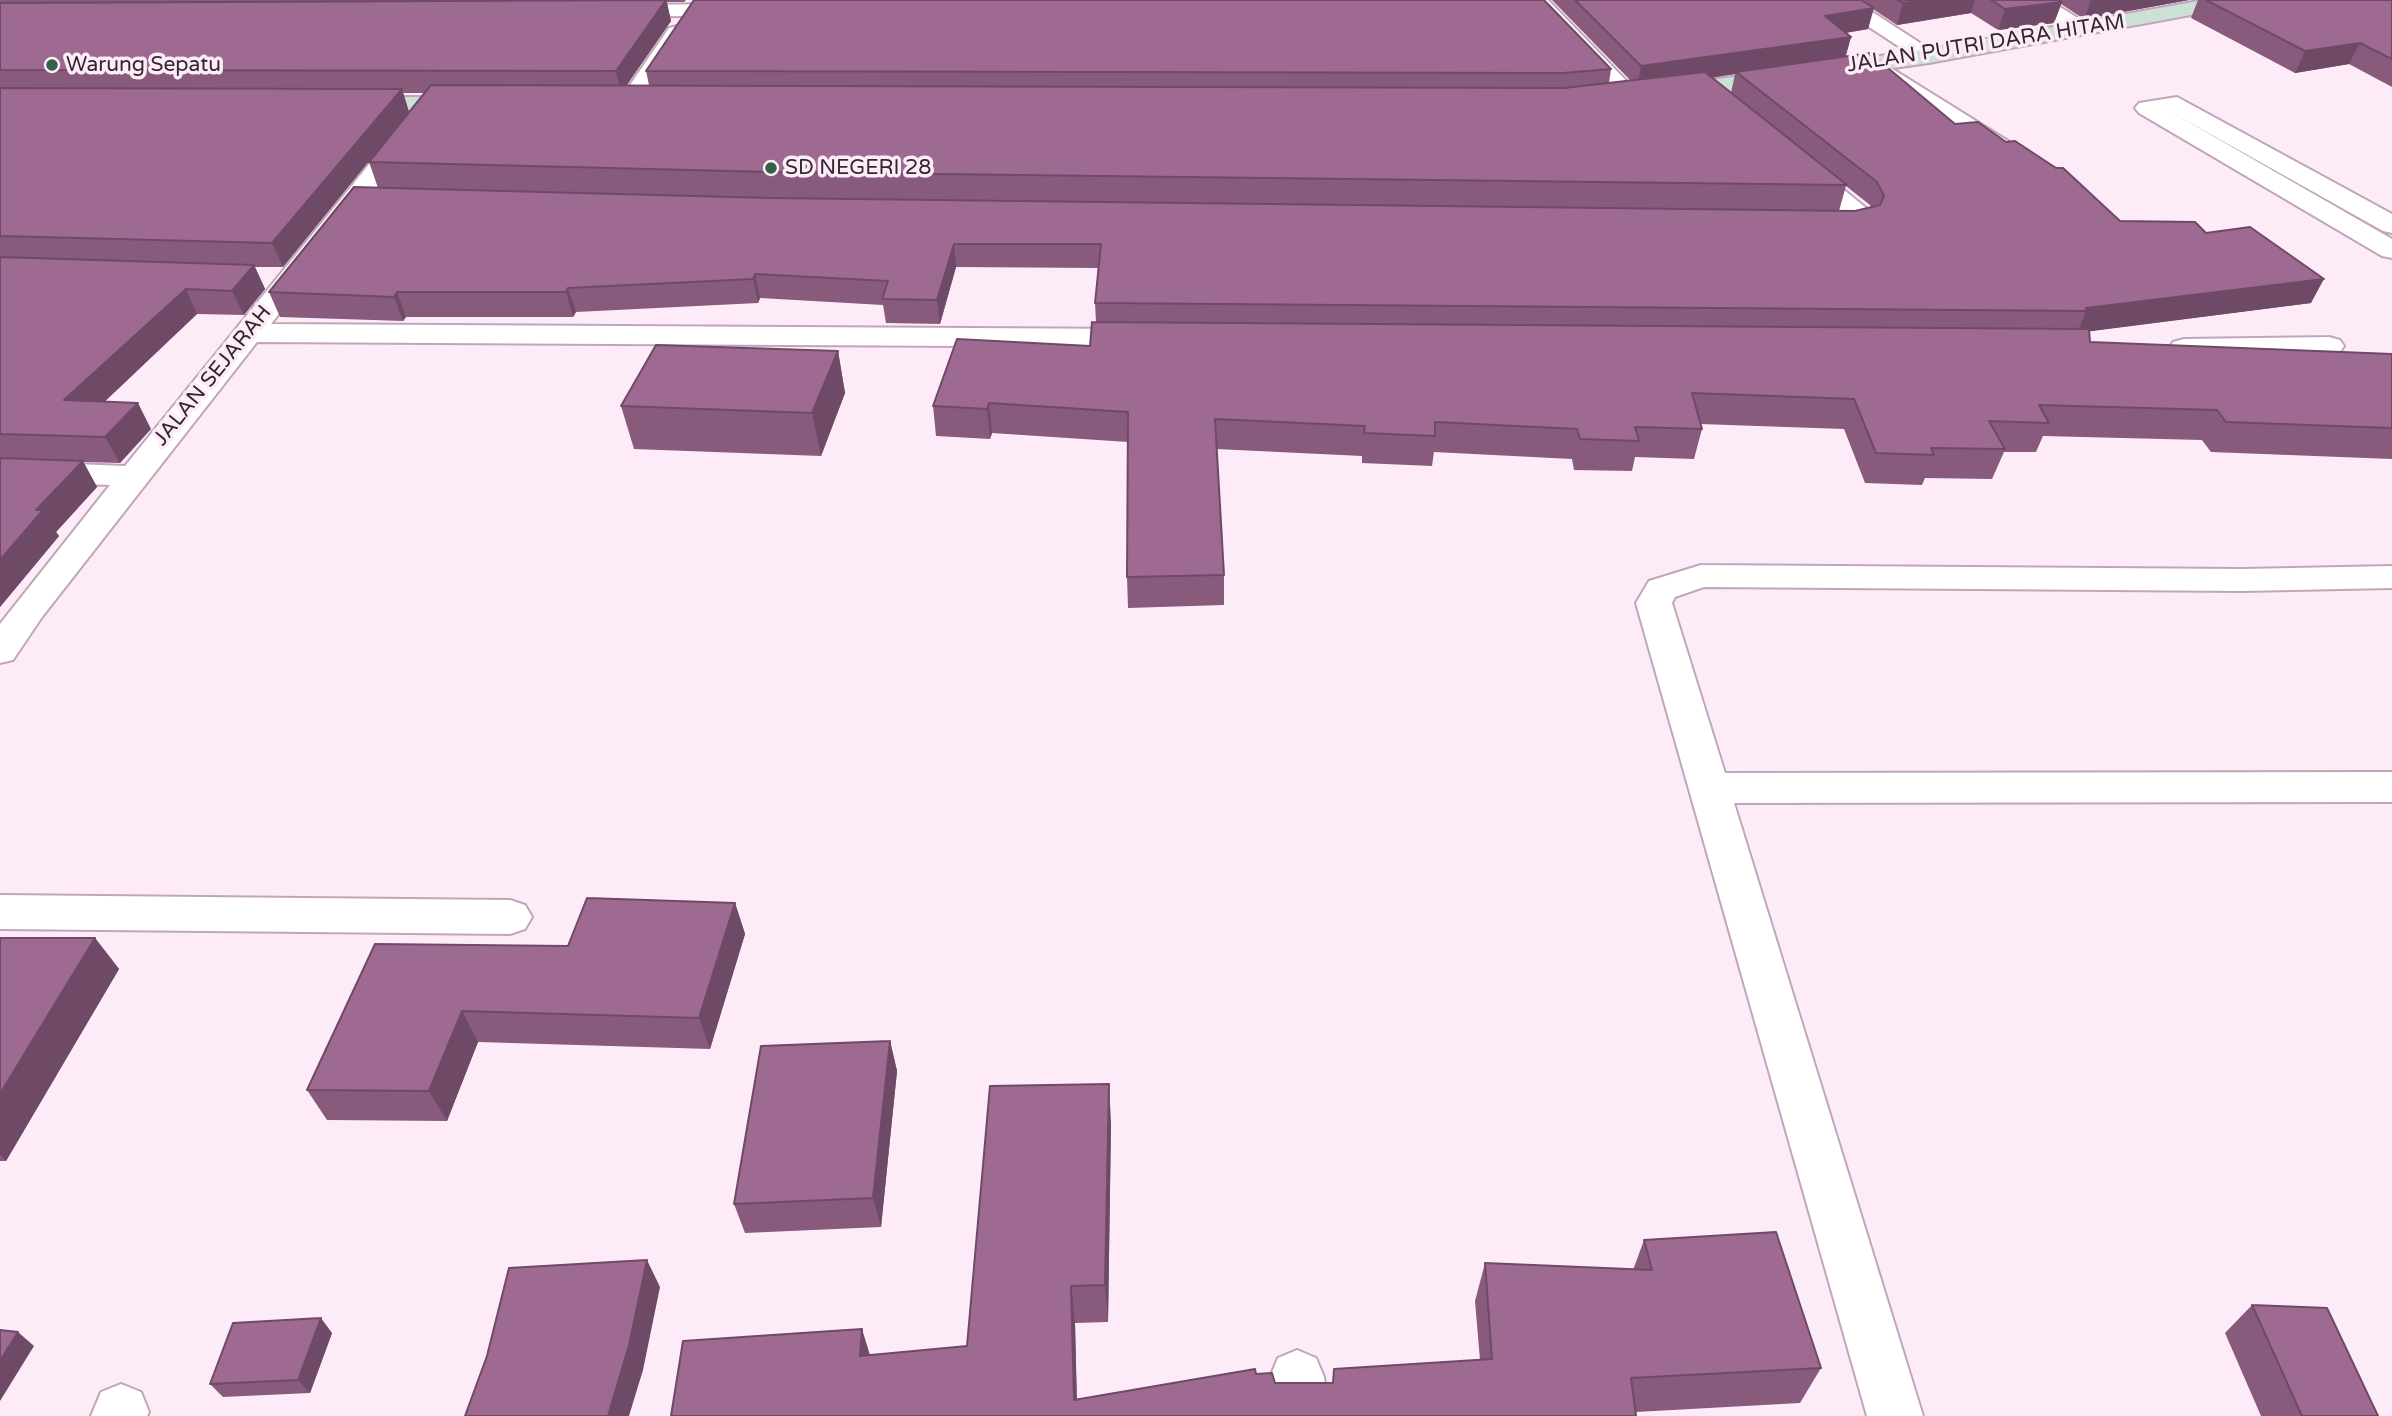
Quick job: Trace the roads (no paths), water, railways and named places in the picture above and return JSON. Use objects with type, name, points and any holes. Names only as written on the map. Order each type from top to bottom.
[{"type":"street","points":[[1536,0],[1631,99]]},
{"type":"street","points":[[1839,0],[1929,56]]},
{"type":"street","points":[[2033,0],[2084,29]]},
{"type":"street","name":"JALAN PUTRI DARA HITAM","points":[[1607,101],[1929,56],[2240,0]]},
{"type":"street","points":[[629,104],[695,5]]},
{"type":"street","points":[[596,11],[695,5],[762,10]]},
{"type":"street","points":[[1870,65],[2028,164]]},
{"type":"street","points":[[1704,88],[1734,112]]},
{"type":"street","points":[[2392,225],[2177,103],[2147,108],[2392,250]]},
{"type":"street","points":[[333,104],[497,104]]},
{"type":"street","name":"JALAN SEJARAH","points":[[0,651],[29,609],[247,333],[278,279],[368,200],[431,104]]},
{"type":"street","points":[[603,104],[656,104]]},
{"type":"street","points":[[1785,153],[1862,218],[1847,223],[1792,222]]},
{"type":"street","points":[[247,333],[1168,339]]},
{"type":"street","points":[[2160,348],[2329,346]]},
{"type":"street","points":[[0,471],[134,476]]},
{"type":"street","points":[[1895,1416],[1654,603],[1662,589],[1681,580],[1701,576],[2228,580],[2392,577]]},
{"type":"street","points":[[1710,788],[2392,788]]},
{"type":"street","points":[[0,912],[510,917]]},
{"type":"place","name":"Warung Sepatu","points":[[52,65]]},
{"type":"place","name":"SD NEGERI 28","points":[[771,168]]}]
